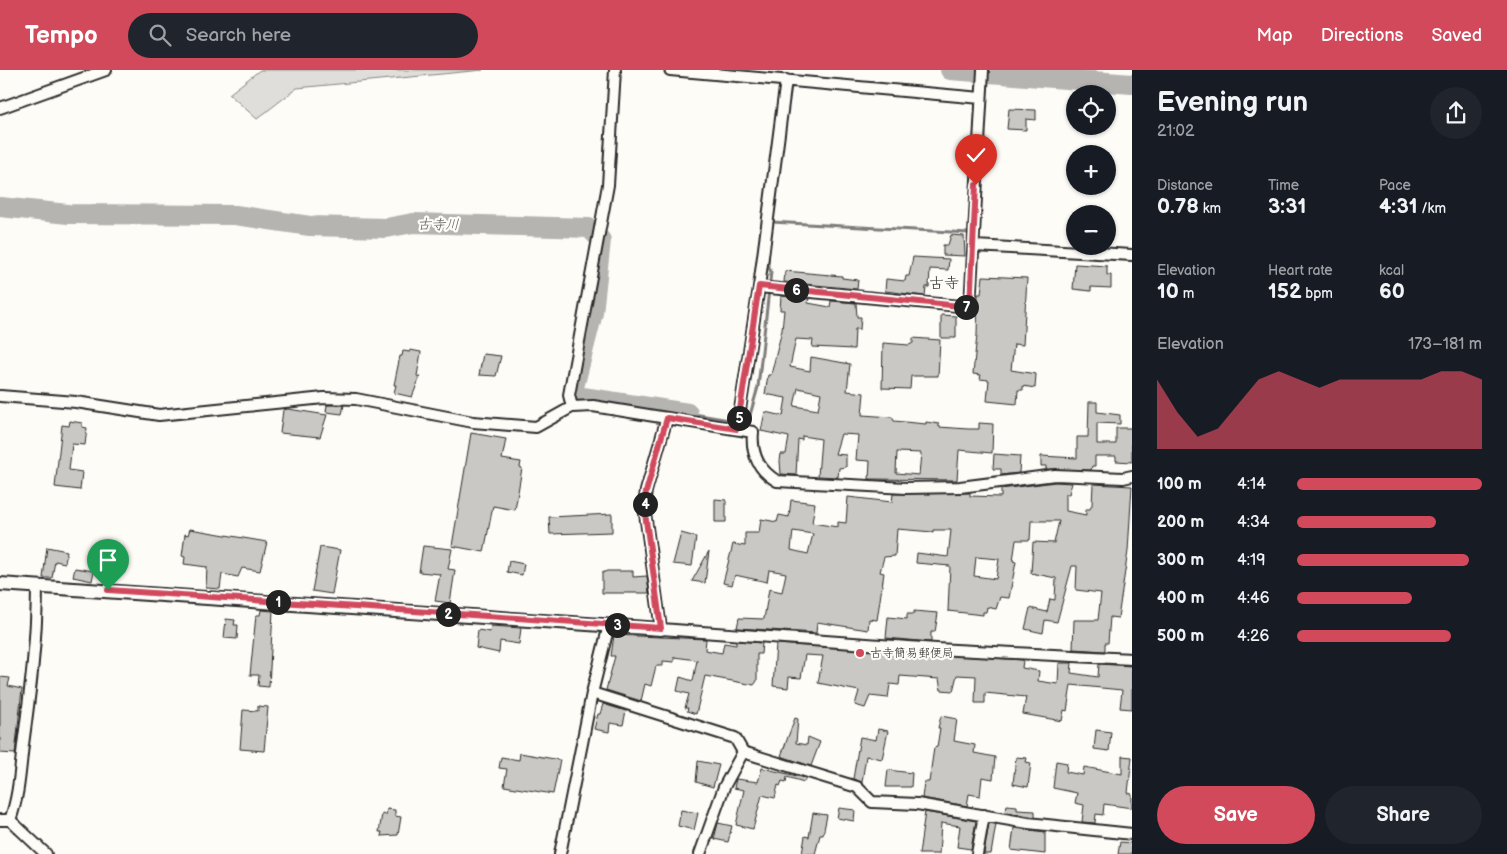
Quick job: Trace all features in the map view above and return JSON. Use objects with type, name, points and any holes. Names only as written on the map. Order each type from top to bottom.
[{"type":"street","points":[[0,108],[106,70]]},
{"type":"street","points":[[572,407],[569,395],[608,185],[615,70]]},
{"type":"street","points":[[670,70],[981,98]]},
{"type":"street","points":[[759,286],[970,307],[984,70]]},
{"type":"street","points":[[737,429],[759,286],[786,80]]},
{"type":"street","points":[[975,246],[1132,255]]},
{"type":"street","points":[[0,396],[76,402],[159,414],[324,398],[356,399],[472,422],[536,427],[572,407],[593,406],[753,432],[752,443],[755,459],[768,476],[777,481],[906,488],[960,487],[1055,475],[1123,478],[1132,476]]},
{"type":"street","points":[[661,628],[644,506],[646,492],[667,418]]},
{"type":"street","points":[[0,584],[661,628],[936,649],[1132,659]]},
{"type":"street","points":[[37,586],[37,616],[16,804],[5,820],[46,854]]},
{"type":"street","points":[[560,854],[592,693],[609,625]]},
{"type":"street","points":[[592,693],[734,738],[743,752],[857,787],[872,802],[917,804],[1028,823],[1132,834]]},
{"type":"street","points":[[700,854],[724,787],[743,752]]},
{"type":"street","points":[[977,854],[984,815]]},
{"type":"shaded area","points":[[260,70],[483,70],[297,88],[257,119],[229,94]]},
{"type":"building","points":[[1009,109],[1036,110],[1036,120],[1026,119],[1026,130],[1007,129]]},
{"type":"building","points":[[951,235],[964,236],[965,256],[943,255],[943,245],[948,245]]},
{"type":"building","points":[[913,257],[949,259],[948,270],[930,269],[929,287],[926,287],[925,296],[885,291],[886,279],[905,281],[906,276],[909,276]]},
{"type":"building","points":[[1075,264],[1107,266],[1107,275],[1111,275],[1111,288],[1091,287],[1091,291],[1073,289]]},
{"type":"building","points":[[785,271],[842,276],[842,278],[858,280],[857,289],[784,282]]},
{"type":"building","points":[[983,276],[1027,278],[1023,345],[1014,344],[1011,370],[1036,374],[1035,388],[1023,386],[1023,390],[1018,390],[1017,404],[987,401],[989,380],[980,379],[981,375],[973,374],[977,335],[978,294],[981,294]]},
{"type":"building","points":[[781,296],[809,299],[808,303],[830,307],[831,301],[856,303],[857,317],[861,317],[860,329],[855,329],[854,349],[812,347],[813,340],[796,339],[790,367],[810,371],[811,357],[850,364],[847,391],[864,393],[862,415],[892,417],[894,421],[926,424],[926,422],[939,424],[939,427],[968,429],[979,429],[979,423],[993,424],[992,453],[959,450],[957,480],[869,479],[870,461],[856,460],[858,435],[841,434],[835,454],[846,455],[846,467],[839,468],[838,477],[818,476],[821,439],[802,436],[802,440],[798,439],[796,475],[781,474],[781,454],[786,454],[789,437],[761,431],[765,412],[783,416],[786,398],[765,394],[768,375],[771,375],[782,330],[784,310],[780,310]],"holes":[[[798,388],[821,393],[818,410],[794,406]],[[897,452],[921,453],[919,475],[896,473]]]},
{"type":"building","points":[[941,315],[956,316],[956,338],[941,338]]},
{"type":"building","points":[[913,338],[940,340],[938,376],[911,376],[910,389],[882,388],[883,343],[909,345],[913,343]]},
{"type":"building","points":[[410,350],[421,352],[417,376],[420,377],[412,397],[394,393],[400,356],[402,356],[403,351],[410,352]]},
{"type":"building","points":[[483,354],[501,356],[496,376],[479,375]]},
{"type":"building","points":[[1089,402],[1097,402],[1097,412],[1120,415],[1120,424],[1097,423],[1097,444],[1116,444],[1116,428],[1132,428],[1132,462],[1116,461],[1116,456],[1095,456],[1095,466],[1092,466],[1091,470],[1046,469],[1046,466],[1041,466],[1041,456],[1077,458],[1077,437],[1088,437]]},
{"type":"building","points":[[327,405],[344,405],[342,414],[326,412]]},
{"type":"building","points":[[288,409],[327,415],[320,437],[280,433],[283,410]]},
{"type":"building","points":[[70,421],[82,423],[82,427],[87,428],[85,445],[72,444],[69,470],[82,472],[80,490],[55,487],[62,425],[69,426]]},
{"type":"building","points":[[471,433],[506,439],[502,459],[521,462],[520,467],[522,468],[515,510],[493,506],[484,552],[452,546]]},
{"type":"building","points":[[994,454],[1020,456],[1019,473],[1001,475],[1001,469],[993,469]]},
{"type":"building","points":[[1055,482],[1072,483],[1069,494],[1066,494],[1066,511],[1086,515],[1086,509],[1090,509],[1092,505],[1093,484],[1132,486],[1128,551],[1118,618],[1110,617],[1108,643],[1105,643],[1105,651],[1073,649],[1074,620],[1098,620],[1101,593],[1076,590],[1077,566],[1072,566],[1057,622],[1045,620],[1043,633],[1025,629],[1030,608],[1047,612],[1050,599],[1055,600],[1056,578],[1031,573],[1033,542],[1054,543],[1059,521],[1031,521],[1030,540],[1016,540],[1013,561],[1016,562],[1009,598],[1000,597],[996,609],[987,607],[983,615],[948,611],[950,566],[916,563],[917,553],[948,557],[951,530],[933,530],[933,532],[897,529],[895,556],[884,557],[880,572],[884,573],[877,620],[869,619],[868,630],[817,622],[816,633],[737,628],[739,618],[764,619],[769,589],[782,592],[786,573],[769,570],[767,582],[735,575],[732,585],[723,583],[733,544],[745,546],[745,533],[759,533],[761,519],[777,522],[779,515],[789,517],[791,500],[815,503],[812,523],[838,527],[838,522],[846,523],[848,497],[892,502],[893,494],[970,493],[970,496],[1001,497],[1001,489]],"holes":[[[793,531],[813,534],[808,554],[791,550]],[[976,557],[999,559],[996,579],[974,576]]]},
{"type":"building","points":[[715,499],[726,500],[726,522],[715,522]]},
{"type":"building","points":[[612,514],[612,532],[550,534],[549,517]]},
{"type":"building","points":[[190,529],[267,542],[260,571],[242,568],[238,577],[222,574],[220,589],[206,588],[207,567],[184,564],[185,557],[182,556],[185,534],[188,535]]},
{"type":"building","points":[[681,533],[696,537],[692,566],[673,564]]},
{"type":"building","points":[[423,546],[452,549],[448,569],[455,570],[450,603],[435,601],[440,574],[419,572]]},
{"type":"building","points":[[47,547],[67,551],[65,563],[55,561],[52,578],[43,578]]},
{"type":"building","points":[[320,547],[340,550],[332,594],[312,591]]},
{"type":"building","points":[[709,551],[705,583],[692,581]]},
{"type":"building","points":[[509,561],[524,564],[522,575],[507,572]]},
{"type":"building","points":[[75,568],[94,571],[92,581],[73,577]]},
{"type":"building","points":[[607,571],[633,571],[633,577],[647,576],[649,593],[602,593],[602,573]]},
{"type":"building","points":[[261,610],[273,611],[269,687],[258,686],[259,675],[250,675],[256,615],[260,615]]},
{"type":"building","points":[[914,611],[938,613],[935,632],[931,632],[931,642],[886,638],[888,617],[907,619],[907,614],[914,614]]},
{"type":"building","points":[[226,619],[235,620],[234,625],[238,625],[237,639],[224,638]]},
{"type":"building","points":[[491,626],[521,628],[519,644],[500,641],[499,653],[476,648],[478,630],[490,632]]},
{"type":"building","points":[[614,635],[706,639],[705,650],[722,653],[724,643],[736,645],[736,641],[762,643],[761,654],[757,654],[757,681],[754,685],[705,676],[696,714],[687,711],[688,708],[685,708],[689,694],[677,691],[680,677],[693,681],[697,660],[674,657],[674,662],[663,661],[663,666],[656,666],[651,686],[645,684],[641,701],[606,690],[615,656],[611,656]]},
{"type":"building","points":[[776,644],[1023,660],[1022,668],[1039,671],[1038,681],[1058,684],[1059,663],[1072,663],[1071,673],[1098,677],[1099,664],[1132,666],[1132,709],[1120,708],[1122,690],[1071,685],[1067,711],[1064,710],[1062,721],[1023,714],[1026,697],[985,693],[985,703],[975,703],[976,676],[957,675],[953,691],[941,690],[939,679],[900,676],[899,685],[890,684],[888,698],[870,696],[865,708],[855,705],[859,691],[818,683],[823,656],[805,655],[801,678],[789,677],[788,688],[773,686]]},
{"type":"building","points":[[0,677],[10,678],[8,686],[22,689],[15,754],[0,753]]},
{"type":"building","points":[[603,704],[626,711],[623,725],[610,723],[609,732],[594,729]]},
{"type":"building","points":[[258,706],[268,707],[264,751],[240,749],[243,710],[258,711]]},
{"type":"building","points":[[941,716],[957,719],[954,741],[975,745],[974,753],[995,757],[993,779],[982,777],[980,796],[969,794],[967,806],[922,798],[924,782],[929,782],[934,748],[937,747]]},
{"type":"building","points":[[795,718],[798,719],[796,743],[807,745],[808,737],[820,742],[811,766],[781,756]]},
{"type":"building","points":[[878,729],[888,731],[882,759],[866,756],[862,782],[853,779],[860,737],[876,740]]},
{"type":"building","points":[[1096,730],[1111,732],[1109,751],[1094,749]]},
{"type":"building","points":[[520,753],[560,760],[553,794],[504,786],[507,769],[499,768],[501,757],[519,760]]},
{"type":"building","points":[[1122,756],[1132,757],[1128,793],[1132,794],[1132,808],[1104,804],[1103,815],[1096,814],[1095,823],[1082,822],[1084,805],[1075,803],[1077,793],[1053,788],[1056,761],[1067,763],[1066,772],[1083,775],[1084,767],[1122,774]]},
{"type":"building","points":[[1016,757],[1027,758],[1026,762],[1031,763],[1028,787],[1013,784]]},
{"type":"building","points":[[698,761],[719,765],[713,787],[696,782]]},
{"type":"building","points":[[762,768],[806,778],[804,782],[787,777],[786,782],[782,781],[780,786],[778,785],[775,798],[762,795],[753,829],[736,825],[744,790],[734,788],[736,779],[758,782]]},
{"type":"building","points":[[888,770],[912,773],[911,787],[886,787]]},
{"type":"building","points":[[1007,805],[1017,806],[1017,810],[1035,811],[1035,817],[1006,812]]},
{"type":"building","points":[[839,808],[855,810],[854,821],[837,818]]},
{"type":"building","points":[[387,809],[395,810],[395,816],[401,817],[398,835],[381,836],[382,832],[379,832],[382,814],[386,815]]},
{"type":"building","points":[[681,810],[698,813],[694,830],[678,826]]},
{"type":"building","points":[[925,812],[976,821],[971,849],[957,847],[960,826],[941,823],[939,854],[919,854]]},
{"type":"building","points":[[813,813],[827,815],[823,835],[820,835],[815,854],[802,854],[805,836],[809,837]]},
{"type":"building","points":[[718,823],[732,826],[728,842],[714,839]]},
{"type":"building","points":[[989,823],[996,824],[991,854],[984,854]]},
{"type":"building","points":[[1014,828],[1045,832],[1045,854],[1011,850]]},
{"type":"building","points":[[1120,842],[1132,843],[1132,854],[1118,854]]},
{"type":"waterway","points":[[950,70],[1132,84]]},
{"type":"waterway","name":"古寺川","points":[[0,207],[68,214],[235,215],[310,226],[386,228],[413,223],[589,228],[601,240],[593,313],[573,391],[576,396],[688,413]]},
{"type":"waterway","points":[[771,222],[969,233]]},
{"type":"waterway","points":[[741,418],[750,415],[758,387],[771,272],[768,265],[769,246]]},
{"type":"waterway","points":[[688,413],[735,421]]},
{"type":"place","name":"古寺簡易郵便局","points":[[860,653]]},
{"type":"district","name":"古寺","points":[[944,283]]},
{"type":"route","points":[[108,590],[661,628],[644,506],[646,492],[667,418],[737,429],[759,286],[970,307],[975,246],[976,185]]}]
